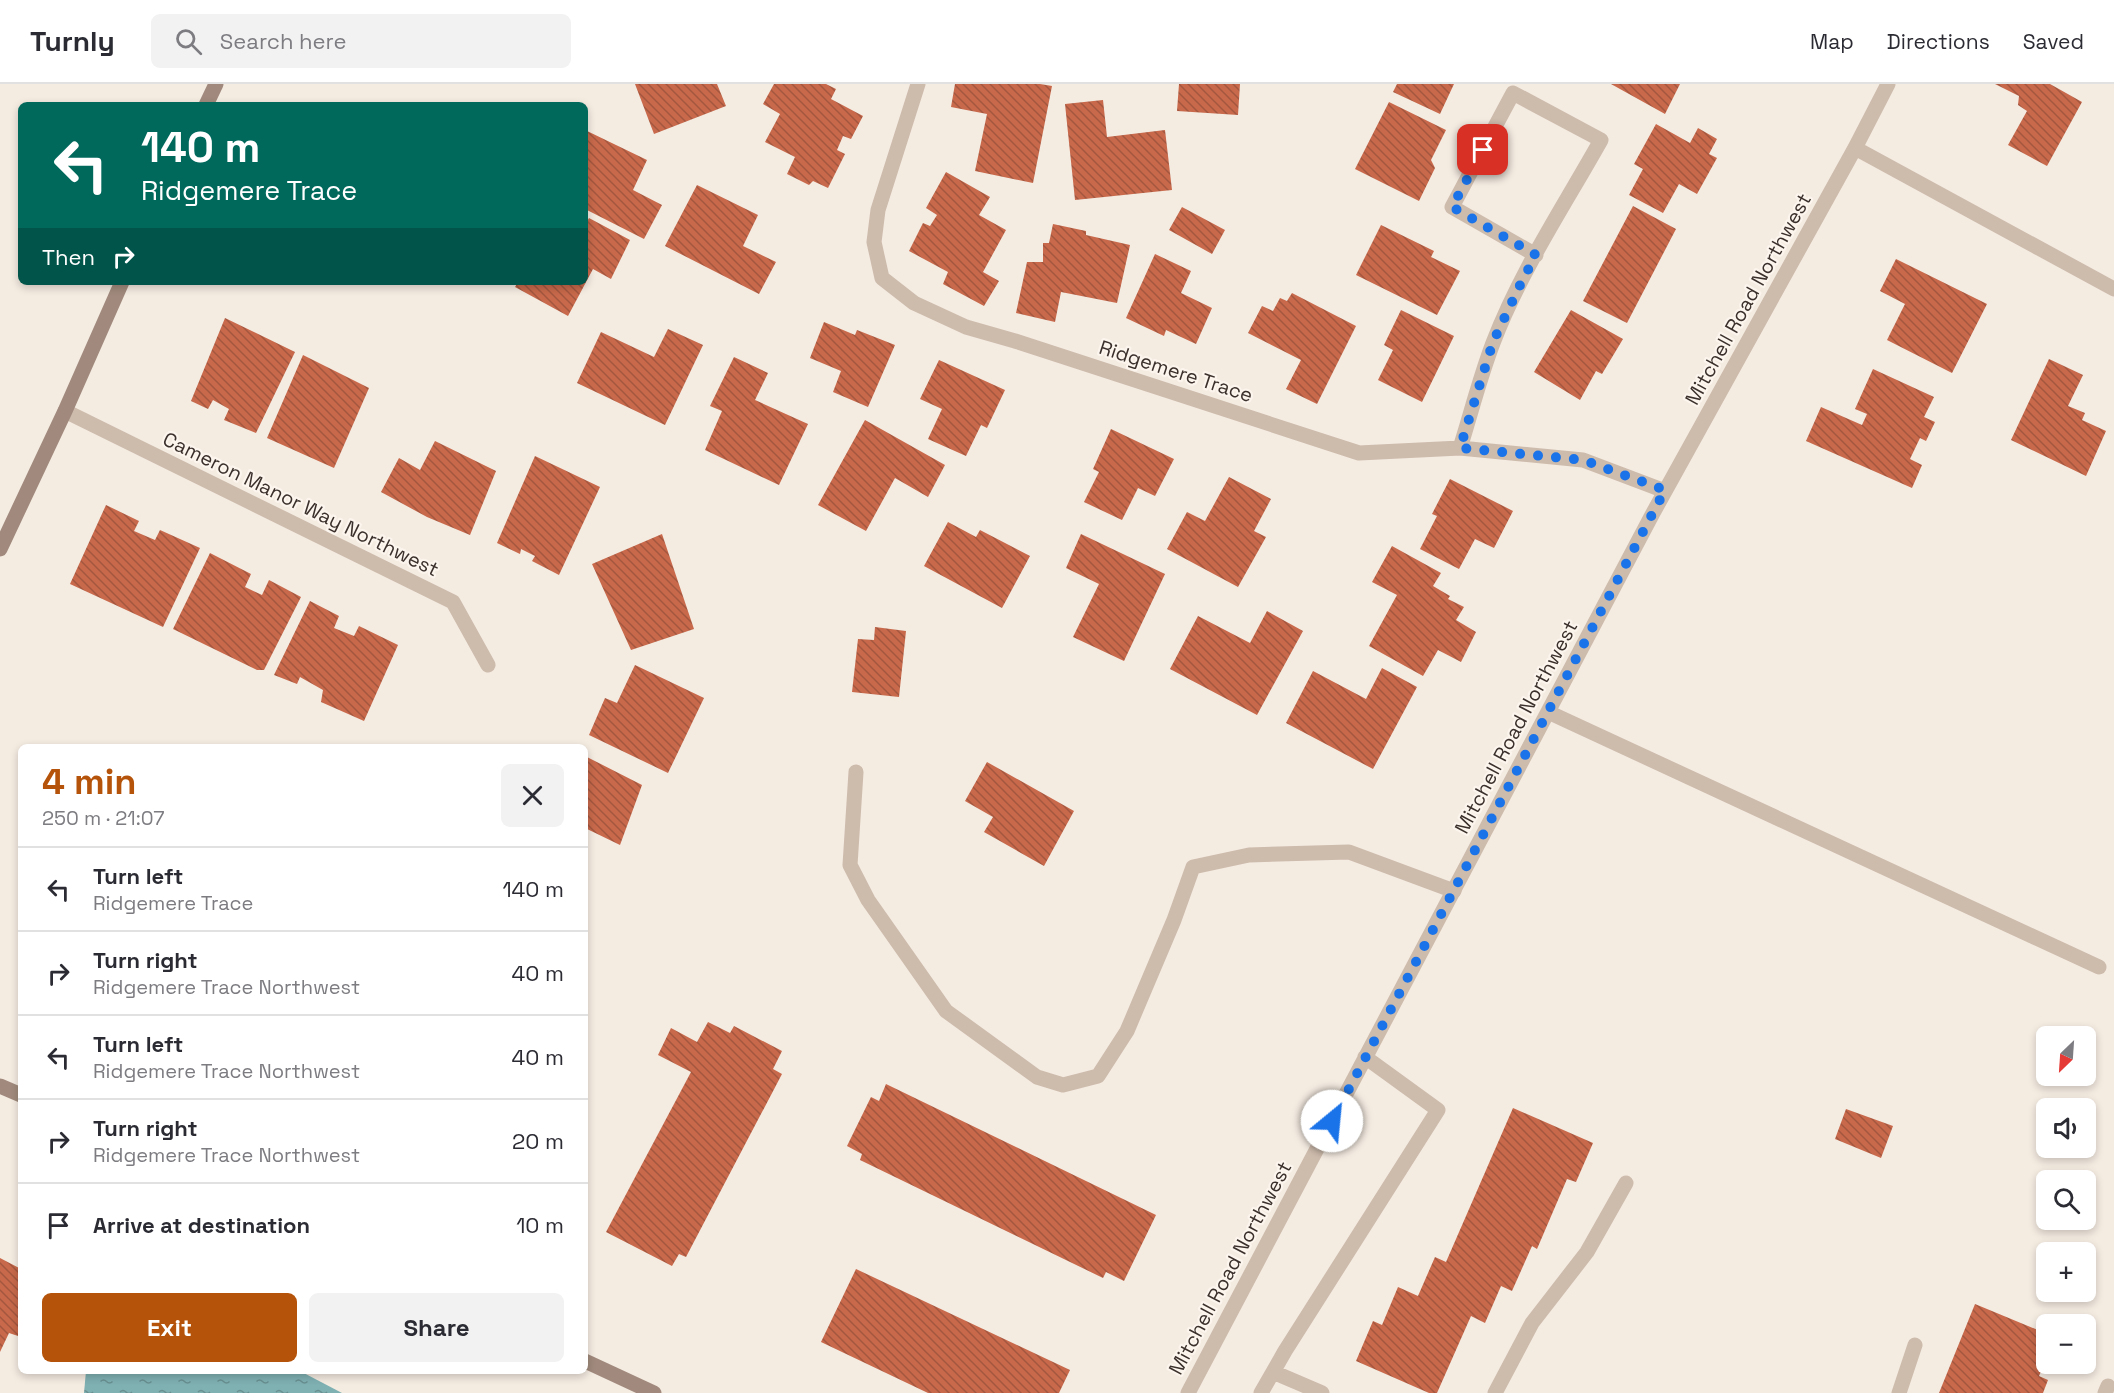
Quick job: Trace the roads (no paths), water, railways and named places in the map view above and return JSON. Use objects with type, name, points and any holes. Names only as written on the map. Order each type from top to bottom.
[{"type":"street","points":[[207,102],[216,84]]},
{"type":"street","name":"Ridgemere Trace","points":[[918,84],[878,210],[874,242],[882,278],[914,303],[966,327],[1359,453],[1460,448],[1583,460],[1665,490]]},
{"type":"street","name":"Mitchell Road Northwest","points":[[1188,1393],[1665,490],[1855,148],[1888,84]]},
{"type":"street","points":[[1460,448],[1493,342],[1522,281],[1601,140],[1513,93],[1452,207],[1536,255]]},
{"type":"street","points":[[1855,148],[2114,289]]},
{"type":"street","points":[[0,549],[121,285]]},
{"type":"street","name":"Cameron Manor Way Northwest","points":[[65,411],[453,602],[488,665]]},
{"type":"street","points":[[1548,712],[2099,967]]},
{"type":"street","points":[[856,772],[850,865],[867,900],[946,1011],[1036,1077],[1063,1085],[1098,1076],[1127,1031],[1174,920],[1193,867],[1249,855],[1349,852],[1454,891]]},
{"type":"street","points":[[1262,1393],[1438,1110],[1365,1057]]},
{"type":"street","points":[[0,1086],[18,1094]]},
{"type":"street","points":[[1495,1393],[1532,1323],[1587,1252],[1626,1183]]},
{"type":"street","points":[[1899,1393],[1915,1345]]},
{"type":"street","points":[[588,1362],[654,1393]]},
{"type":"street","points":[[1273,1372],[1322,1393]]},
{"type":"water","points":[[86,1374],[306,1374],[342,1393],[84,1393]]}]
